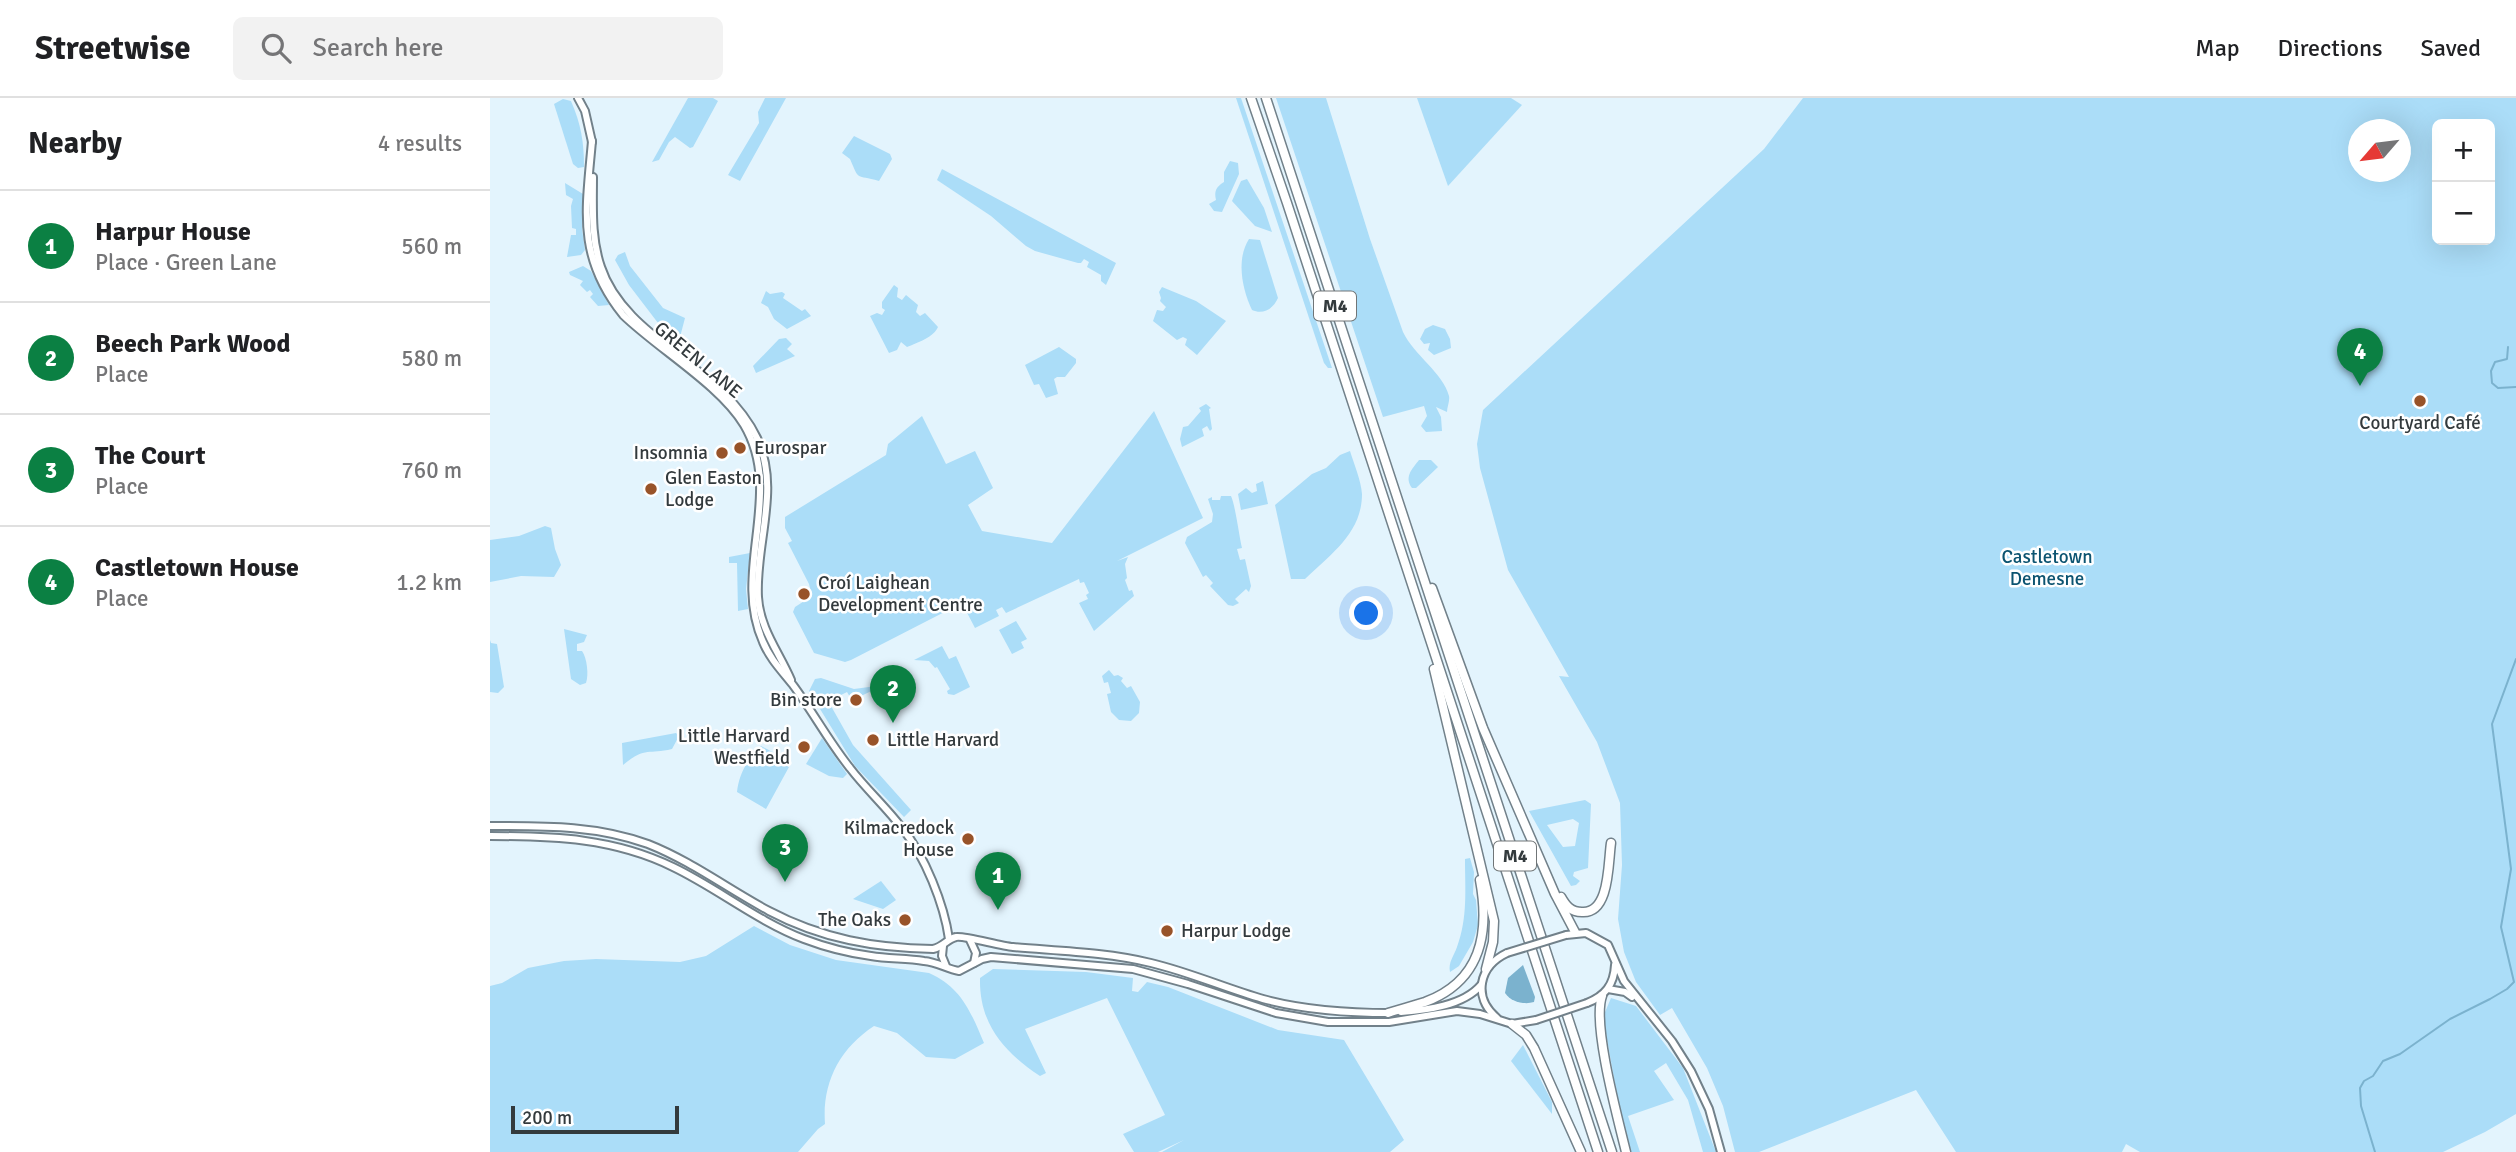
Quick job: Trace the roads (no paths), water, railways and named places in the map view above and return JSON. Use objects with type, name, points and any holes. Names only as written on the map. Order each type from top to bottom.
[{"type":"highway","name":"M4","points":[[1251,98],[1598,1152]]},
{"type":"highway","name":"M4","points":[[1266,98],[1612,1152]]},
{"type":"highway","points":[[1388,512],[1403,571],[1438,681],[1494,921],[1493,942],[1486,969]]},
{"type":"highway","points":[[1419,560],[1437,597],[1466,683],[1570,934]]},
{"type":"highway","points":[[1388,1013],[1443,994],[1463,979],[1478,955],[1483,934],[1483,907],[1471,825]]},
{"type":"highway","points":[[1528,832],[1565,904],[1582,912],[1595,909],[1603,898],[1611,843]]},
{"type":"highway","points":[[1605,992],[1598,1011],[1626,1152]]},
{"type":"highway","points":[[1512,1024],[1526,1035],[1534,1048],[1581,1152]]},
{"type":"main road","name":"GREEN LANE","points":[[578,98],[585,111],[592,141],[594,257],[622,305],[696,369],[736,408],[754,443],[760,466],[762,494],[751,588],[754,617],[764,644],[779,670],[793,685]]},
{"type":"main road","name":"GREEN LANE","points":[[592,141],[586,215],[596,264],[611,300],[636,328],[736,404],[759,442],[768,491],[758,597],[765,630],[793,685],[849,768],[915,846],[947,920],[960,936]]},
{"type":"main road","points":[[670,347],[682,365]]},
{"type":"main road","points":[[758,526],[768,491]]},
{"type":"main road","points":[[754,617],[755,593],[759,579]]},
{"type":"main road","points":[[490,826],[550,825],[621,836],[669,853],[769,911],[819,933],[879,947],[933,949],[960,936],[1001,946],[1116,955],[1179,970],[1261,998],[1348,1012],[1412,1011],[1459,1000],[1475,992],[1481,985],[1486,969],[1507,953],[1570,934],[1586,933],[1603,941],[1611,950],[1615,963],[1637,1000],[1672,1041],[1691,1071],[1709,1110],[1721,1152]]},
{"type":"main road","points":[[490,836],[555,836],[623,848],[673,867],[778,927],[814,942],[871,956],[925,961],[959,971],[970,968],[982,959],[1000,957],[1133,969],[1276,1013],[1328,1022],[1389,1022],[1457,1011],[1475,1013],[1512,1024],[1536,1020],[1587,1003],[1605,992],[1613,978],[1615,963]]},
{"type":"main road","name":"GREEN LANE","points":[[947,920],[949,939]]},
{"type":"main road","points":[[970,940],[976,953],[974,963]]},
{"type":"main road","points":[[943,946],[942,957],[946,965]]},
{"type":"main road","points":[[1481,985],[1485,1005],[1499,1020]]},
{"type":"main road","points":[[1605,992],[1625,992],[1637,1000]]},
{"type":"waterway","points":[[2508,347],[2507,359],[2495,362],[2491,371],[2492,383],[2498,388],[2516,387]]},
{"type":"waterway","points":[[2375,1152],[2361,1106],[2360,1088],[2364,1081],[2373,1076],[2383,1061],[2400,1054],[2450,1019],[2490,999],[2514,982],[2501,927],[2511,869],[2492,724],[2516,659]]},
{"type":"place","name":"Castletown House","points":[[2360,386]]},
{"type":"place","name":"Courtyard Café","points":[[2420,401]]},
{"type":"place","name":"Eurospar","points":[[740,448]]},
{"type":"place","name":"Insomnia","points":[[722,453]]},
{"type":"place","name":"Glen Easton Lodge","points":[[651,489]]},
{"type":"place","name":"Croí Laighean Development Centre","points":[[804,594]]},
{"type":"place","name":"Bin store","points":[[856,700]]},
{"type":"place","name":"Beech Park Wood","points":[[893,723]]},
{"type":"place","name":"Little Harvard","points":[[873,740]]},
{"type":"place","name":"Little Harvard Westfield","points":[[804,747]]},
{"type":"place","name":"Kilmacredock House","points":[[968,839]]},
{"type":"place","name":"The Court","points":[[785,882]]},
{"type":"place","name":"Harpur House","points":[[998,910]]},
{"type":"place","name":"The Oaks","points":[[905,920]]},
{"type":"place","name":"Harpur Lodge","points":[[1167,931]]},
{"type":"park label","name":"Castletown Demesne","points":[[2047,568]]}]
